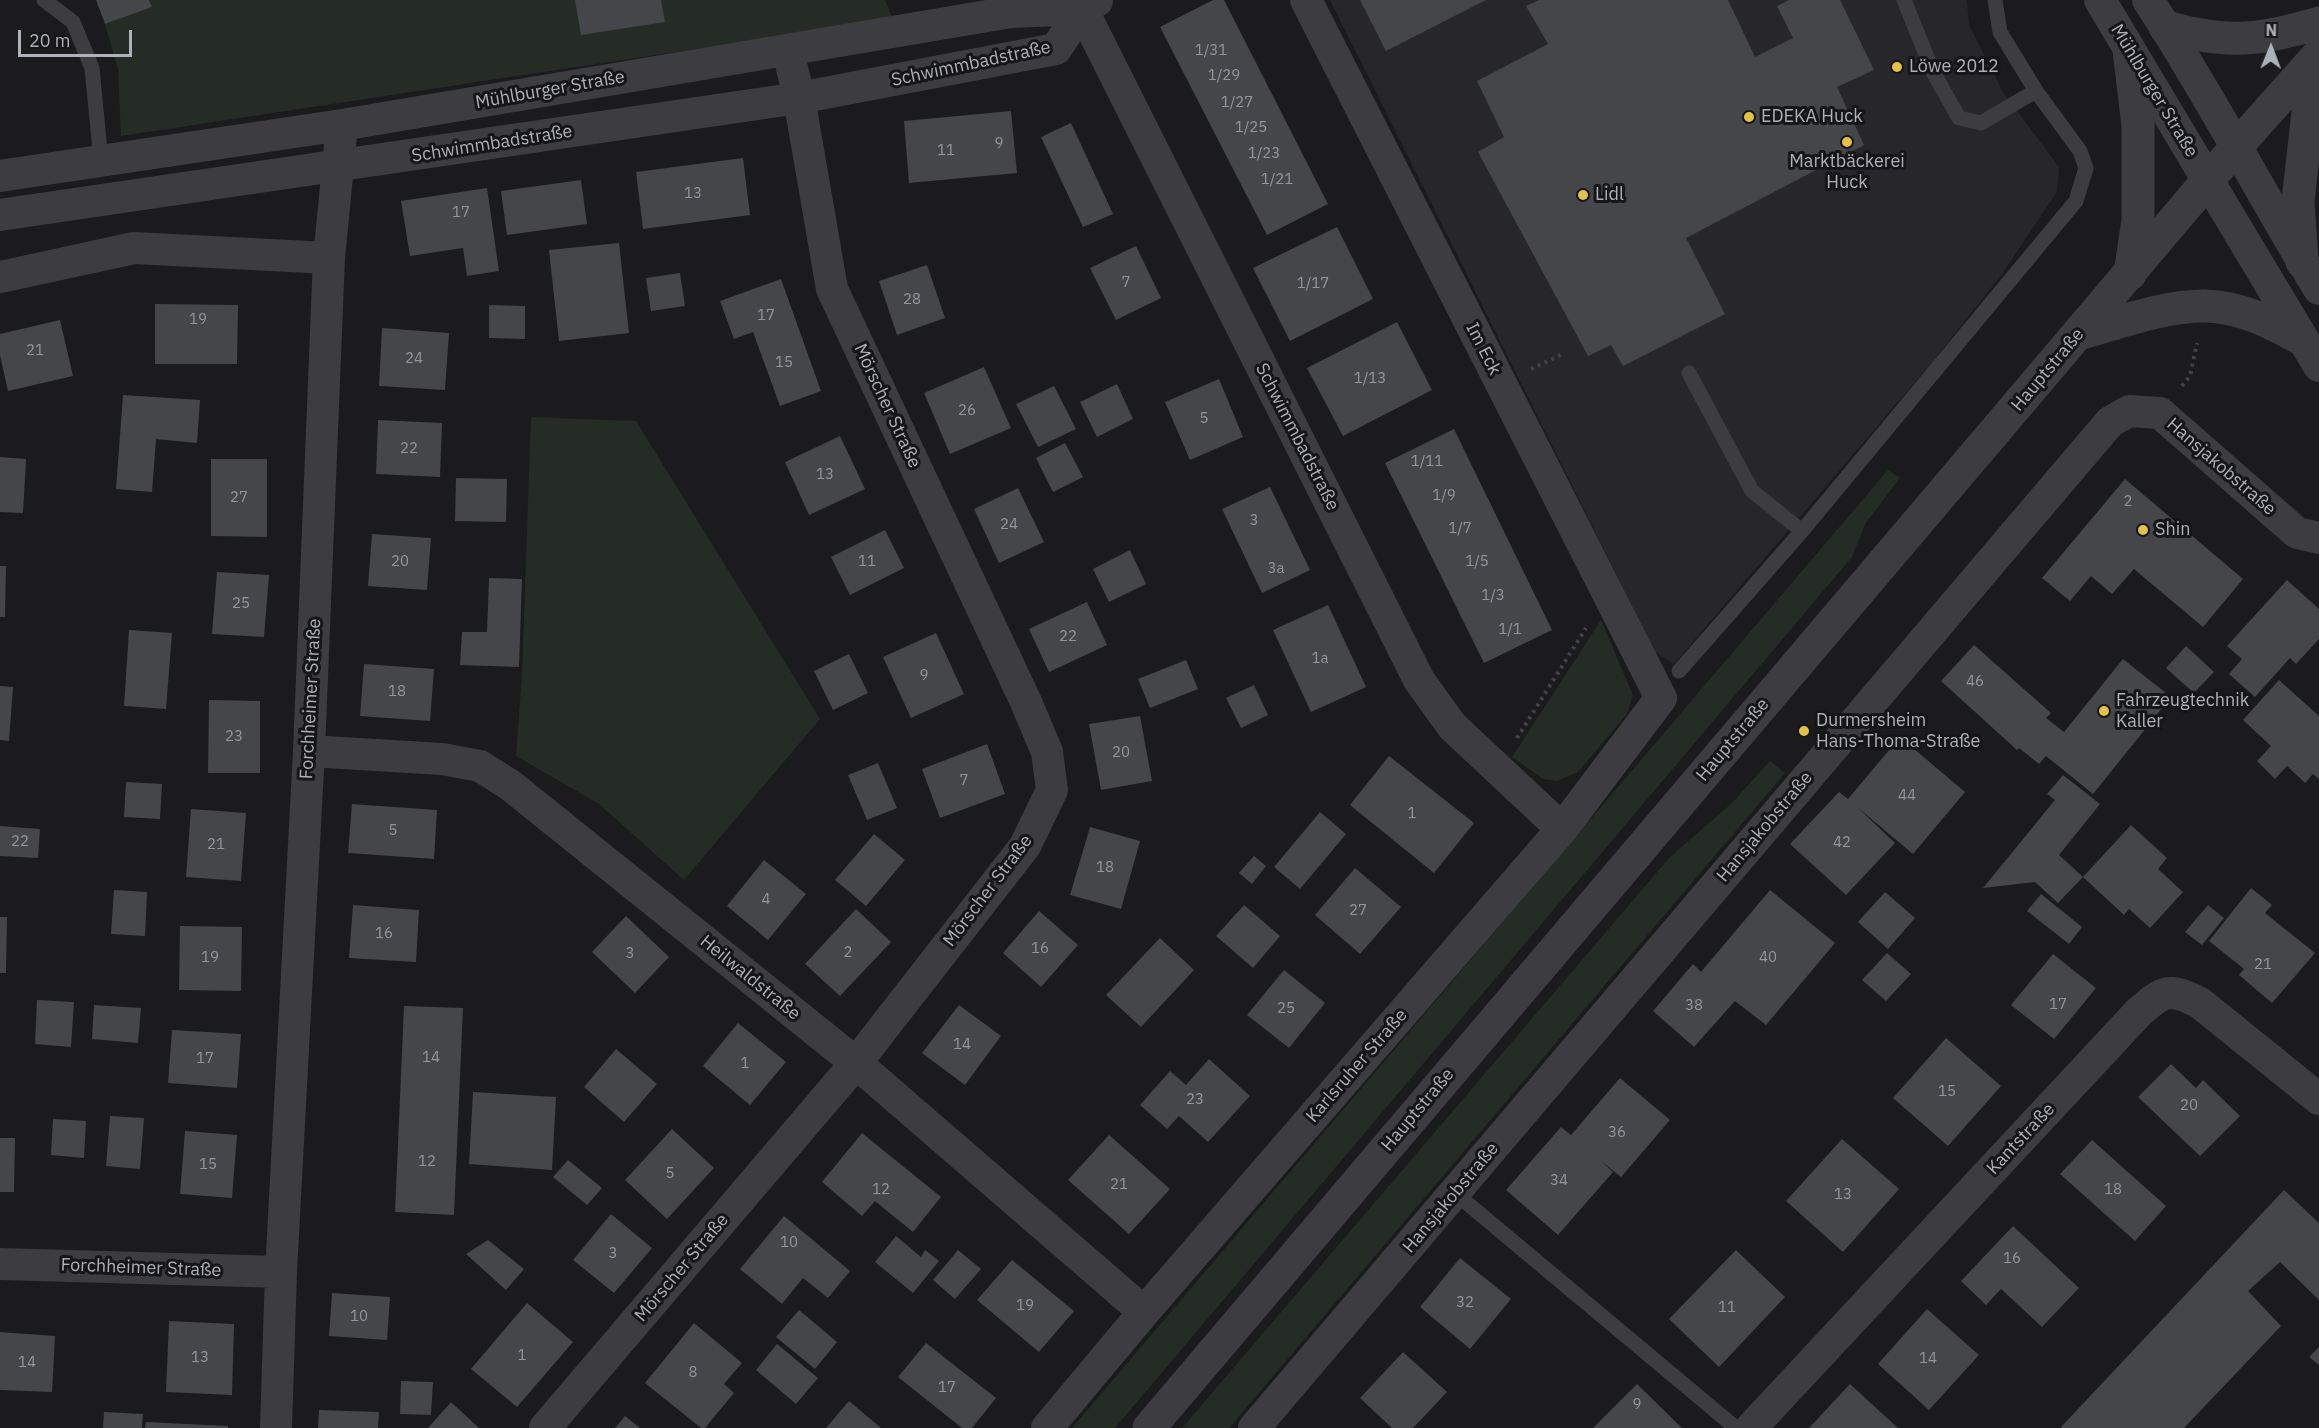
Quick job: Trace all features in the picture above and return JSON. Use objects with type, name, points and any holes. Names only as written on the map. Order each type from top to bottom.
[{"type":"street","name":"Im Eck","points":[[1306,0],[1661,698]]},
{"type":"street","name":"Mühlburger Straße","points":[[2100,0],[2311,352]]},
{"type":"street","points":[[2148,0],[2237,146],[2270,208],[2311,276]]},
{"type":"street","name":"Mühlburger Straße","points":[[0,176],[342,125],[1011,12],[1090,5]]},
{"type":"street","name":"Schwimmbadstraße","points":[[0,215],[799,98],[1056,49],[1090,5],[1419,680],[1452,726],[1562,829]]},
{"type":"street","points":[[2165,27],[2200,36],[2242,40],[2280,34],[2319,23]]},
{"type":"street","points":[[2129,50],[2138,126],[2138,220],[2130,274]]},
{"type":"street","name":"Mörscher Straße","points":[[545,1428],[856,1063],[1025,846],[1052,790],[1047,752],[1026,702],[832,289],[799,98],[788,51]]},
{"type":"street","points":[[2311,276],[2298,201],[2308,112],[2318,55]]},
{"type":"street","name":"Hauptstraße","points":[[1149,1428],[2208,183],[2237,146],[2318,55]]},
{"type":"street","name":"Forchheimer Straße","points":[[276,1428],[281,1272],[309,751],[329,258],[342,125]]},
{"type":"street","points":[[0,277],[134,248],[329,258]]},
{"type":"street","points":[[2079,334],[2147,315],[2205,306],[2235,310],[2273,322],[2311,352]]},
{"type":"street","name":"Hansjakobstraße","points":[[1254,1428],[2110,422],[2129,411],[2160,413],[2297,533],[2319,538]]},
{"type":"street","name":"Karlsruher Straße","points":[[1047,1428],[1144,1312],[1562,829],[1661,698]]},
{"type":"street","name":"Heilwaldstraße","points":[[309,751],[442,759],[480,766],[510,785],[856,1063],[1144,1312]]},
{"type":"street","name":"Kantstraße","points":[[1751,1428],[2131,1021],[2158,995],[2179,992],[2200,1003],[2319,1099]]},
{"type":"street","name":"Forchheimer Straße","points":[[0,1264],[281,1272]]},
{"type":"lane","points":[[44,0],[73,22],[92,68],[101,161]]},
{"type":"lane","points":[[1904,0],[1933,72],[1959,118],[1981,123],[2036,91]]},
{"type":"lane","points":[[1679,671],[1802,531],[2076,201],[2086,168],[2080,151],[2036,91],[2000,32],[1995,0]]},
{"type":"lane","points":[[1689,373],[1752,491],[1802,531]]},
{"type":"lane","points":[[1455,1193],[1736,1428]]},
{"type":"path","points":[[2160,413],[2190,376],[2205,306]]},
{"type":"path","points":[[1495,766],[1508,754],[1594,616],[1612,603]]},
{"type":"shaded area","points":[[149,0],[885,0],[893,19],[121,136],[118,69],[105,24],[152,7]]},
{"type":"shaded area","points":[[1330,0],[1967,0],[1969,25],[2003,92],[2059,167],[2057,192],[2002,274],[1933,361],[1674,664],[1655,652]]},
{"type":"shaded area","points":[[531,417],[636,421],[820,719],[684,880],[599,804],[516,756],[522,674]]},
{"type":"shaded area","points":[[1888,470],[1900,478],[1865,524],[1852,557],[1115,1428],[1072,1428]]},
{"type":"shaded area","points":[[1601,620],[1633,695],[1627,714],[1578,772],[1557,781],[1543,779],[1512,757]]},
{"type":"shaded area","points":[[1770,761],[1785,773],[1229,1428],[1182,1428],[1670,857],[1732,803]]},
{"type":"building","points":[[96,0],[149,0],[152,7],[105,24]]},
{"type":"building","points":[[575,0],[661,0],[665,22],[581,35]]},
{"type":"building","points":[[1213,0],[1224,0],[1328,204],[1267,235],[1160,27]]},
{"type":"building","points":[[1360,0],[1486,0],[1386,51]]},
{"type":"building","points":[[1539,0],[1728,0],[1755,57],[1793,38],[1777,6],[1789,0],[1840,0],[1874,70],[1837,87],[1864,145],[1686,238],[1725,314],[1623,366],[1611,345],[1588,356],[1478,152],[1504,137],[1477,81],[1548,44],[1526,6]]},
{"type":"building","points":[[1011,111],[1017,173],[909,183],[904,121]]},
{"type":"building","points":[[1071,123],[1113,214],[1083,227],[1041,137]]},
{"type":"building","points":[[743,158],[750,215],[643,229],[636,172]]},
{"type":"building","points":[[581,180],[587,224],[507,235],[501,191]]},
{"type":"building","points":[[487,188],[499,271],[467,276],[463,248],[410,256],[401,201]]},
{"type":"building","points":[[1337,227],[1373,299],[1290,341],[1253,268]]},
{"type":"building","points":[[619,243],[629,333],[559,341],[549,250]]},
{"type":"building","points":[[1136,246],[1161,298],[1116,320],[1090,268]]},
{"type":"building","points":[[927,265],[945,318],[897,335],[879,281]]},
{"type":"building","points":[[680,273],[685,306],[651,311],[646,278]]},
{"type":"building","points":[[781,279],[821,391],[780,406],[753,332],[734,339],[720,301]]},
{"type":"building","points":[[155,304],[238,305],[237,364],[155,364]]},
{"type":"building","points":[[489,305],[525,306],[525,339],[489,338]]},
{"type":"building","points":[[60,320],[73,376],[8,391],[0,355],[0,334]]},
{"type":"building","points":[[1397,322],[1432,390],[1343,436],[1307,368]]},
{"type":"building","points":[[382,328],[449,333],[445,390],[379,386]]},
{"type":"building","points":[[984,367],[1011,428],[950,454],[924,393]]},
{"type":"building","points":[[1219,379],[1243,437],[1190,460],[1165,402]]},
{"type":"building","points":[[1117,384],[1133,419],[1097,437],[1080,402]]},
{"type":"building","points":[[1054,386],[1076,429],[1038,447],[1016,404]]},
{"type":"building","points":[[123,395],[200,400],[197,443],[156,439],[152,492],[116,489]]},
{"type":"building","points":[[378,420],[442,423],[440,477],[376,474]]},
{"type":"building","points":[[1454,429],[1552,630],[1484,663],[1385,463]]},
{"type":"building","points":[[840,436],[865,489],[809,515],[785,462]]},
{"type":"building","points":[[1065,443],[1083,477],[1053,492],[1036,458]]},
{"type":"building","points":[[0,457],[26,459],[23,513],[0,512]]},
{"type":"building","points":[[211,459],[267,459],[267,537],[211,536]]},
{"type":"building","points":[[456,478],[507,479],[506,522],[455,521]]},
{"type":"building","points":[[2125,479],[2243,579],[2203,627],[2134,569],[2112,594],[2091,576],[2070,601],[2042,578]]},
{"type":"building","points":[[1270,487],[1310,570],[1262,593],[1222,509]]},
{"type":"building","points":[[1018,488],[1044,542],[999,563],[974,509]]},
{"type":"building","points":[[885,530],[904,568],[850,595],[831,557]]},
{"type":"building","points":[[372,534],[431,538],[427,590],[368,586]]},
{"type":"building","points":[[1130,550],[1146,584],[1109,602],[1093,569]]},
{"type":"building","points":[[0,566],[6,566],[5,617],[0,617]]},
{"type":"building","points":[[217,572],[269,575],[264,637],[212,634]]},
{"type":"building","points":[[489,578],[522,579],[519,667],[460,665],[462,632],[487,632]]},
{"type":"building","points":[[2287,580],[2319,609],[2319,639],[2296,664],[2290,658],[2255,697],[2229,674],[2242,659],[2227,646]]},
{"type":"building","points":[[1087,602],[1107,645],[1049,672],[1029,629]]},
{"type":"building","points":[[1328,605],[1366,687],[1311,712],[1273,630]]},
{"type":"building","points":[[129,630],[172,633],[166,709],[124,706]]},
{"type":"building","points":[[936,633],[964,694],[911,718],[883,657]]},
{"type":"building","points":[[1974,645],[2051,713],[2046,718],[2064,732],[2123,659],[2171,697],[2093,794],[2046,756],[2039,764],[2019,748],[2017,750],[1941,681]]},
{"type":"building","points":[[2186,646],[2214,672],[2194,693],[2166,668]]},
{"type":"building","points":[[849,654],[868,693],[833,710],[814,671]]},
{"type":"building","points":[[1186,660],[1198,689],[1150,708],[1138,679]]},
{"type":"building","points":[[364,664],[434,669],[430,721],[360,716]]},
{"type":"building","points":[[2279,680],[2319,716],[2319,779],[2313,774],[2305,783],[2287,766],[2275,779],[2257,761],[2271,746],[2243,720]]},
{"type":"building","points":[[1254,685],[1268,715],[1241,728],[1226,698]]},
{"type":"building","points":[[0,686],[13,687],[9,741],[0,740]]},
{"type":"building","points":[[209,700],[260,701],[260,773],[208,773]]},
{"type":"building","points":[[1140,716],[1152,781],[1101,790],[1089,724]]},
{"type":"building","points":[[1900,737],[1965,792],[1913,854],[1857,807],[1895,843],[1846,895],[1790,844],[1839,792],[1848,799]]},
{"type":"building","points":[[987,744],[1005,794],[940,818],[922,769]]},
{"type":"building","points":[[1389,756],[1474,823],[1434,873],[1350,805]]},
{"type":"building","points":[[878,763],[897,808],[867,820],[848,775]]},
{"type":"building","points":[[2063,775],[2100,804],[2059,855],[2083,877],[2058,903],[2035,882],[1983,888],[2055,800],[2047,794]]},
{"type":"building","points":[[126,782],[162,784],[160,819],[124,817]]},
{"type":"building","points":[[352,804],[437,810],[434,859],[348,853]]},
{"type":"building","points":[[191,809],[246,813],[241,881],[186,877]]},
{"type":"building","points":[[1320,812],[1346,834],[1300,889],[1274,867]]},
{"type":"building","points":[[2131,825],[2167,858],[2158,869],[2183,892],[2150,928],[2129,909],[2124,915],[2083,877]]},
{"type":"building","points":[[0,826],[40,829],[38,858],[0,856]]},
{"type":"building","points":[[1090,827],[1140,841],[1121,909],[1070,895]]},
{"type":"building","points":[[874,834],[905,860],[866,906],[835,880]]},
{"type":"building","points":[[1254,856],[1266,866],[1252,884],[1239,873]]},
{"type":"building","points":[[764,860],[806,894],[768,940],[727,906]]},
{"type":"building","points":[[1355,868],[1401,907],[1360,954],[1315,915]]},
{"type":"building","points":[[2251,888],[2272,905],[2265,913],[2315,953],[2272,1003],[2239,975],[2244,969],[2209,941]]},
{"type":"building","points":[[114,890],[147,892],[145,936],[111,934]]},
{"type":"building","points":[[1770,890],[1835,943],[1766,1025],[1735,1001],[1694,1047],[1653,1011],[1693,964],[1701,972]]},
{"type":"building","points":[[1885,892],[1915,918],[1888,949],[1858,922]]},
{"type":"building","points":[[2041,894],[2082,927],[2069,944],[2027,911]]},
{"type":"building","points":[[353,905],[419,910],[416,962],[349,958]]},
{"type":"building","points":[[1244,905],[1280,936],[1253,968],[1216,936]]},
{"type":"building","points":[[2208,905],[2224,918],[2202,945],[2185,932]]},
{"type":"building","points":[[856,909],[891,942],[840,996],[805,964]]},
{"type":"building","points":[[1039,911],[1078,945],[1041,987],[1003,953]]},
{"type":"building","points":[[626,916],[669,957],[635,993],[592,952]]},
{"type":"building","points":[[0,917],[7,917],[6,973],[0,973]]},
{"type":"building","points":[[180,926],[242,927],[241,991],[179,990]]},
{"type":"building","points":[[1160,938],[1194,970],[1141,1027],[1106,995]]},
{"type":"building","points":[[1887,953],[1911,974],[1886,1001],[1862,980]]},
{"type":"building","points":[[2053,954],[2096,988],[2054,1039],[2011,1005]]},
{"type":"building","points":[[1284,970],[1325,1003],[1289,1048],[1247,1015]]},
{"type":"building","points":[[37,1000],[74,1002],[71,1047],[35,1044]]},
{"type":"building","points":[[94,1005],[141,1008],[138,1043],[92,1039]]},
{"type":"building","points":[[959,1005],[1001,1036],[965,1085],[922,1053]]},
{"type":"building","points":[[404,1006],[463,1008],[454,1215],[395,1212]]},
{"type":"building","points":[[738,1023],[786,1062],[750,1105],[703,1066]]},
{"type":"building","points":[[172,1030],[241,1034],[237,1088],[168,1083]]},
{"type":"building","points":[[1946,1038],[2001,1086],[1948,1146],[1893,1098]]},
{"type":"building","points":[[616,1049],[657,1084],[624,1122],[584,1087]]},
{"type":"building","points":[[1209,1059],[1250,1096],[1208,1142],[1179,1116],[1167,1129],[1140,1105],[1170,1071],[1186,1085]]},
{"type":"building","points":[[2171,1064],[2196,1088],[2203,1080],[2240,1116],[2200,1156],[2138,1097]]},
{"type":"building","points":[[1620,1078],[1670,1120],[1621,1177],[1600,1160],[1613,1172],[1558,1235],[1506,1190],[1561,1127],[1571,1135]]},
{"type":"building","points":[[473,1092],[556,1097],[552,1170],[469,1164]]},
{"type":"building","points":[[110,1116],[144,1118],[140,1169],[106,1166]]},
{"type":"building","points":[[53,1119],[86,1121],[84,1158],[51,1155]]},
{"type":"building","points":[[672,1129],[714,1168],[667,1219],[625,1180]]},
{"type":"building","points":[[185,1131],[237,1135],[232,1198],[180,1194]]},
{"type":"building","points":[[862,1133],[941,1197],[913,1232],[875,1201],[862,1216],[822,1182]]},
{"type":"building","points":[[1109,1135],[1170,1189],[1129,1234],[1068,1180]]},
{"type":"building","points":[[0,1138],[15,1138],[14,1192],[0,1192]]},
{"type":"building","points":[[1842,1139],[1899,1189],[1843,1252],[1786,1201]]},
{"type":"building","points":[[2092,1140],[2166,1206],[2135,1241],[2060,1174]]},
{"type":"building","points":[[568,1160],[602,1188],[587,1205],[553,1177]]},
{"type":"building","points":[[2284,1190],[2319,1223],[2319,1300],[2280,1262],[2248,1291],[2281,1326],[2184,1428],[2062,1428],[2061,1427]]},
{"type":"building","points":[[611,1214],[652,1248],[614,1293],[573,1260]]},
{"type":"building","points":[[784,1216],[850,1271],[828,1298],[803,1278],[782,1304],[740,1269]]},
{"type":"building","points":[[2013,1226],[2079,1288],[2042,1327],[2001,1289],[1986,1305],[1961,1281]]},
{"type":"building","points":[[896,1236],[921,1257],[925,1250],[939,1261],[913,1293],[875,1262]]},
{"type":"building","points":[[488,1240],[524,1269],[506,1290],[466,1254]]},
{"type":"building","points":[[958,1250],[981,1269],[955,1299],[933,1280]]},
{"type":"building","points":[[1736,1250],[1785,1297],[1719,1367],[1669,1319]]},
{"type":"building","points":[[1460,1258],[1511,1299],[1470,1349],[1420,1307]]},
{"type":"building","points":[[1012,1260],[1074,1311],[1039,1352],[977,1300]]},
{"type":"building","points":[[332,1293],[390,1297],[387,1340],[329,1336]]},
{"type":"building","points":[[527,1303],[573,1342],[517,1407],[471,1369]]},
{"type":"building","points":[[1927,1309],[1979,1355],[1929,1410],[1878,1364]]},
{"type":"building","points":[[799,1310],[837,1342],[815,1369],[776,1337]]},
{"type":"building","points":[[169,1321],[234,1324],[232,1395],[166,1392]]},
{"type":"building","points":[[694,1323],[742,1363],[724,1384],[734,1393],[705,1428],[701,1428],[645,1383]]},
{"type":"building","points":[[0,1332],[55,1336],[52,1392],[0,1390]]},
{"type":"building","points":[[926,1343],[996,1398],[972,1428],[962,1428],[898,1377]]},
{"type":"building","points":[[777,1344],[818,1378],[796,1404],[756,1370]]},
{"type":"building","points":[[2319,1347],[2319,1365],[2309,1357]]},
{"type":"building","points":[[1403,1352],[1447,1392],[1413,1428],[1392,1428],[1360,1398]]},
{"type":"building","points":[[401,1381],[433,1382],[431,1415],[400,1414]]},
{"type":"building","points":[[1637,1384],[1682,1428],[1593,1428]]},
{"type":"building","points":[[1850,1384],[1898,1428],[1809,1428]]},
{"type":"building","points":[[849,1401],[881,1428],[826,1428]]},
{"type":"building","points":[[451,1402],[479,1428],[428,1428]]},
{"type":"building","points":[[319,1410],[379,1412],[378,1428],[318,1428]]},
{"type":"building","points":[[104,1412],[143,1414],[142,1428],[103,1428]]},
{"type":"building","points":[[625,1416],[640,1428],[615,1428]]},
{"type":"building","points":[[146,1422],[228,1426],[228,1428],[145,1428]]},
{"type":"place","name":"Löwe 2012","points":[[1897,67]]},
{"type":"place","name":"EDEKA Huck","points":[[1749,117]]},
{"type":"place","name":"Marktbäckerei Huck","points":[[1847,142]]},
{"type":"place","name":"Lidl","points":[[1583,195]]},
{"type":"place","name":"Shin","points":[[2143,530]]},
{"type":"place","name":"Fahrzeugtechnik Kaller","points":[[2104,711]]},
{"type":"place","name":"Durmersheim Hans-Thoma-Straße","points":[[1804,731]]}]
